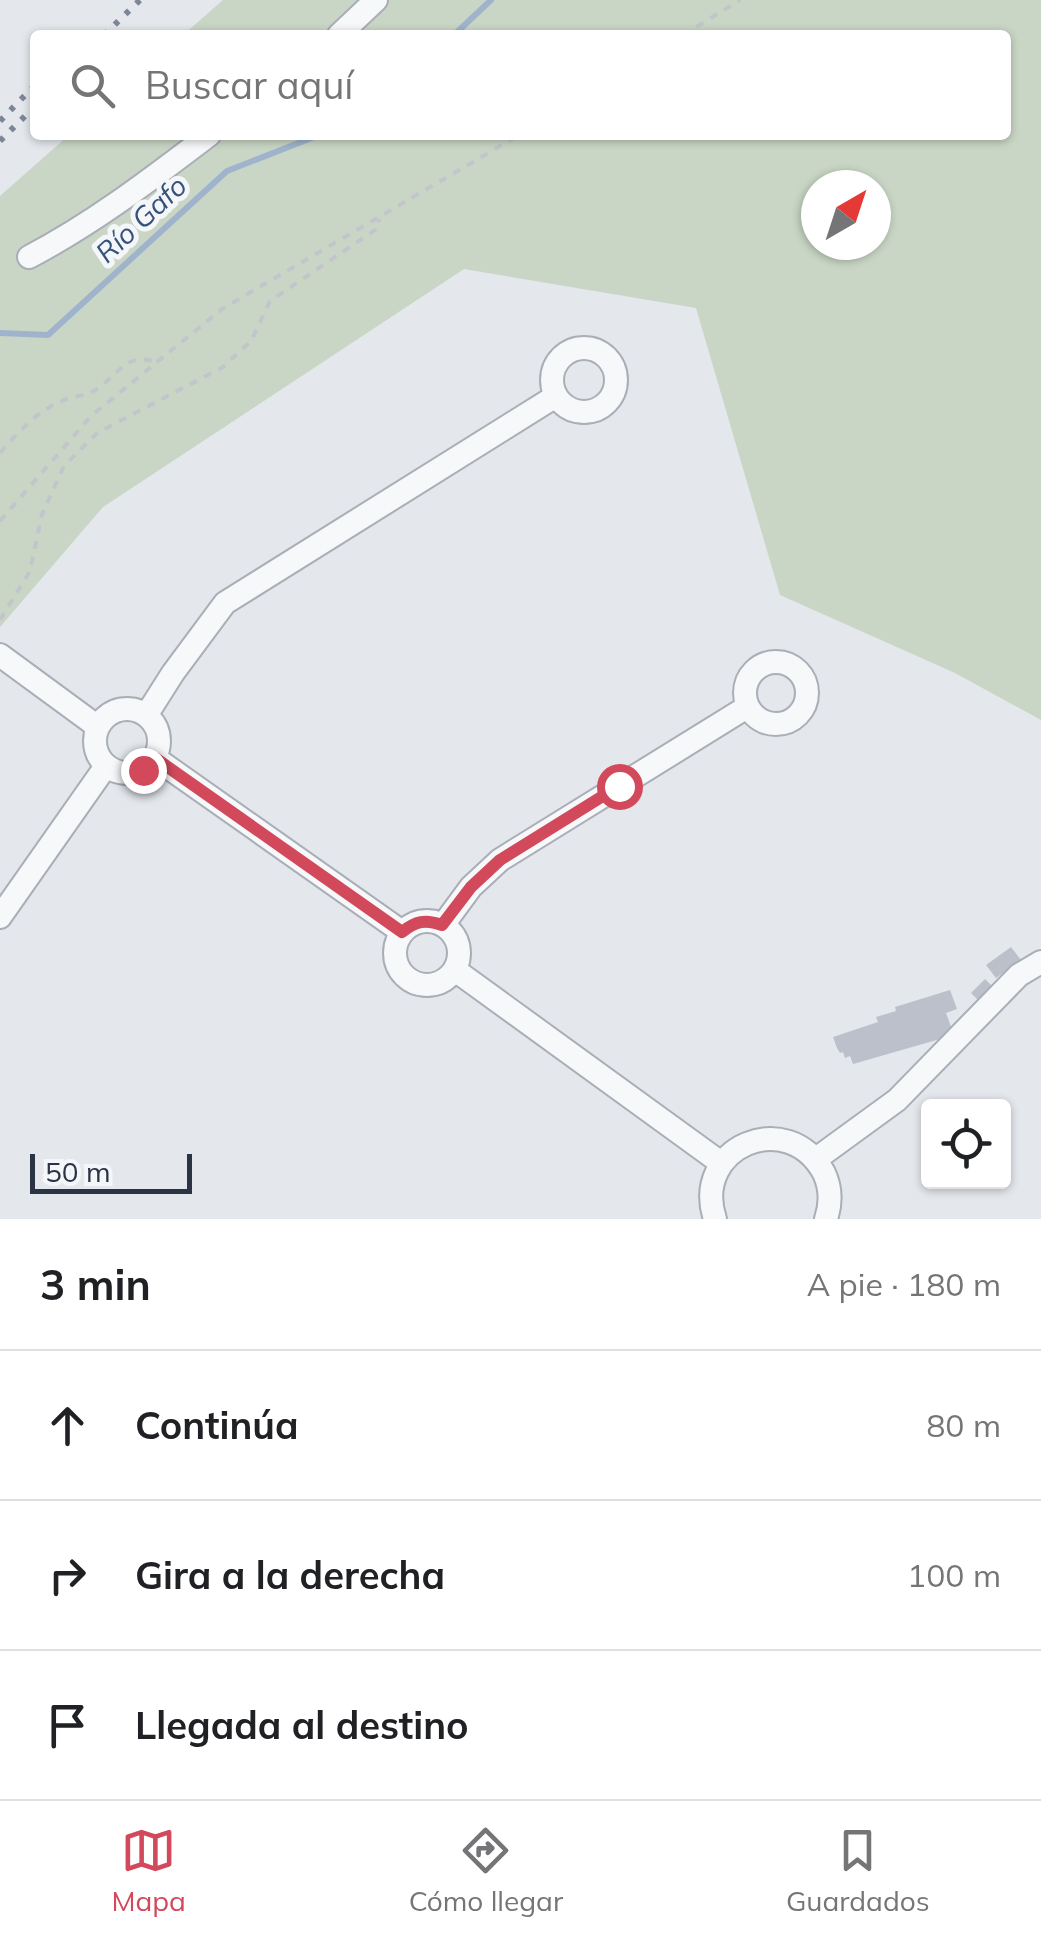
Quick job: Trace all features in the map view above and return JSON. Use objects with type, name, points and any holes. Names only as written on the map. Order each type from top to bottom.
[{"type":"street","points":[[344,30],[376,0]]},
{"type":"street","points":[[30,257],[134,193],[203,140]]},
{"type":"street","points":[[147,714],[225,602],[556,396]]},
{"type":"street","points":[[0,655],[98,727]]},
{"type":"street","points":[[127,708],[147,714],[158,728],[160,744],[155,758],[143,770],[132,773],[106,766],[95,743],[98,727],[108,714],[127,708]]},
{"type":"street","points":[[442,925],[471,887],[500,860],[747,708]]},
{"type":"street","points":[[155,758],[402,932]]},
{"type":"street","points":[[0,917],[106,766]]},
{"type":"street","points":[[429,920],[442,925],[454,936],[460,956],[455,970],[444,982],[424,986],[407,980],[399,970],[394,951],[402,932],[414,923],[429,920]]},
{"type":"street","points":[[816,1159],[897,1100],[1020,974],[1041,962]]},
{"type":"street","points":[[455,970],[721,1163]]},
{"type":"street","points":[[707,1214],[721,1163],[744,1144],[764,1138],[798,1144],[816,1159],[829,1183],[830,1208],[826,1219]]},
{"type":"path","points":[[691,30],[740,0]]},
{"type":"path","points":[[0,521],[91,416],[222,309],[510,140]]},
{"type":"path","points":[[0,620],[30,571],[42,514],[64,466],[98,433],[224,368],[251,342],[270,301],[378,228],[379,217]]},
{"type":"path","points":[[0,453],[21,428],[66,399],[96,389],[124,362],[144,358],[157,362]]},
{"type":"green space","points":[[223,0],[1041,0],[1041,720],[955,673],[780,595],[696,308],[464,269],[103,507],[0,627],[0,196],[63,140],[1011,140],[1011,30],[189,30]]},
{"type":"building","points":[[1011,947],[1021,960],[996,978],[986,965]]},
{"type":"building","points":[[985,979],[992,986],[978,1000],[971,993]]},
{"type":"building","points":[[950,990],[957,1009],[946,1013],[954,1035],[853,1064],[850,1056],[845,1058],[837,1048],[833,1037],[878,1022],[876,1017],[896,1011],[895,1007]]},
{"type":"waterway","name":"Río Gafo","points":[[459,30],[491,0]]},
{"type":"waterway","name":"Río Gafo","points":[[0,333],[48,335],[227,171],[306,140]]},
{"type":"railway","points":[[109,30],[140,0]]},
{"type":"railway","points":[[0,121],[30,90]]},
{"type":"railway","points":[[0,141],[25,116]]},
{"type":"route","points":[[143,770],[155,758],[402,932],[414,923],[429,920],[442,925],[471,887],[500,860],[619,786]]}]
